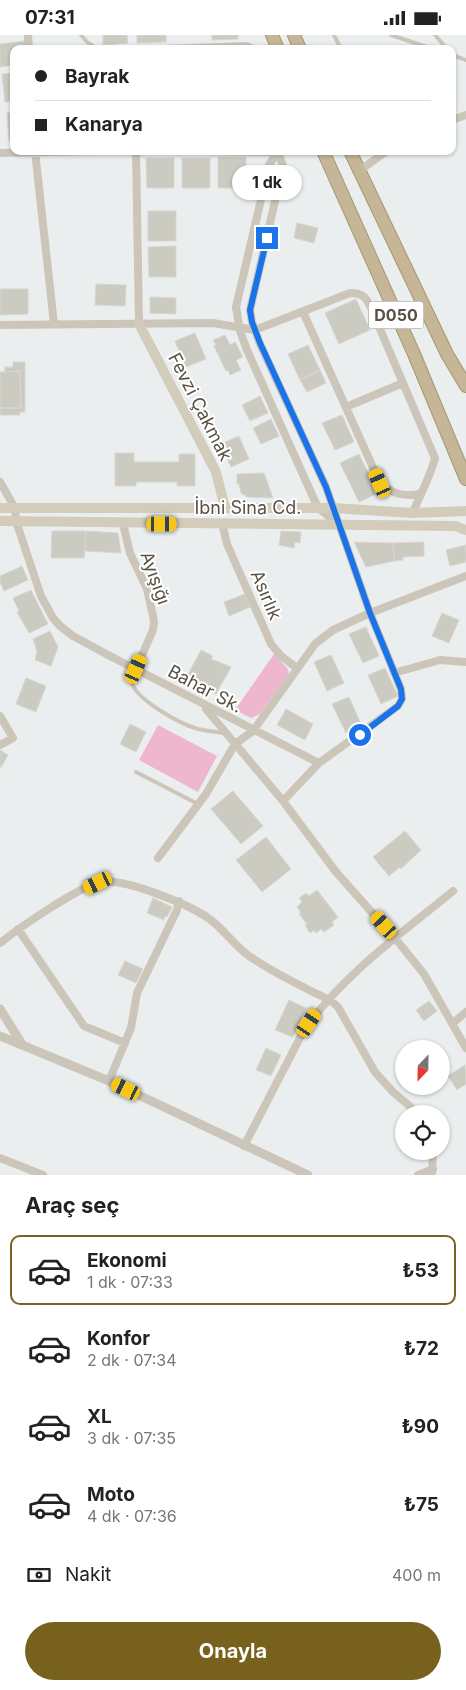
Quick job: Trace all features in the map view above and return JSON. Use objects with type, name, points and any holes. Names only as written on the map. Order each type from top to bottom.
[{"type":"highway","name":"D050","points":[[325,155],[414,354],[466,479]]},
{"type":"highway","name":"D050","points":[[352,155],[447,354],[466,386]]},
{"type":"main road","name":"Fevzi Çakmak","points":[[139,323],[216,472],[225,508]]},
{"type":"main road","name":"İbni Sina Cd.","points":[[0,508],[333,508],[413,513],[466,511]]},
{"type":"main road","name":"İbni Sina Cd.","points":[[0,521],[122,524],[222,523],[455,526],[466,530]]},
{"type":"street","points":[[35,155],[54,324]]},
{"type":"street","points":[[136,155],[139,323]]},
{"type":"street","points":[[276,155],[269,165],[236,307],[239,328],[318,508],[339,525]]},
{"type":"street","points":[[279,155],[283,166],[250,310],[255,330],[326,487],[370,613],[401,689],[402,699],[398,706],[319,763],[283,801]]},
{"type":"street","points":[[359,171],[381,155]]},
{"type":"street","points":[[0,325],[213,323],[255,330],[350,293],[359,293],[366,297],[435,459],[431,474],[420,494],[413,513]]},
{"type":"street","points":[[303,312],[380,483],[399,495],[420,494]]},
{"type":"street","points":[[346,407],[403,383]]},
{"type":"street","points":[[0,482],[15,508]]},
{"type":"street","name":"Bahar Sk.","points":[[15,508],[16,521],[41,596],[53,618],[73,636],[203,706],[319,763]]},
{"type":"street","name":"Asırlık","points":[[222,523],[227,544],[272,644],[281,656],[297,668]]},
{"type":"street","name":"Ayışığı","points":[[122,524],[130,553],[147,589],[154,621],[154,630],[136,669]]},
{"type":"street","points":[[158,858],[198,805],[235,743],[253,731],[297,668],[322,637],[370,613],[466,576]]},
{"type":"street","points":[[394,673],[440,660],[466,662]]},
{"type":"street","points":[[203,706],[283,801],[336,872],[396,939],[424,974],[466,1047]]},
{"type":"street","points":[[0,716],[13,738],[0,745]]},
{"type":"street","points":[[0,943],[18,929],[78,892],[98,883],[109,881],[179,901],[210,919],[247,955],[310,991],[330,999],[338,1007],[360,1050],[375,1071],[393,1092],[408,1105]]},
{"type":"street","points":[[244,1146],[303,1031],[315,1014],[358,971],[453,891]]},
{"type":"street","points":[[109,1081],[131,1028],[138,993],[177,910],[179,901]]},
{"type":"street","points":[[18,929],[84,1026],[125,1043]]},
{"type":"street","points":[[0,1009],[22,1044]]},
{"type":"street","points":[[452,1023],[466,1012]]},
{"type":"street","points":[[0,1036],[109,1081],[308,1175]]},
{"type":"street","points":[[0,1158],[43,1175]]},
{"type":"street","points":[[418,1175],[433,1172]]},
{"type":"lane","points":[[82,35],[92,45]]},
{"type":"lane","points":[[391,35],[421,45]]},
{"type":"lane","points":[[435,35],[444,45]]},
{"type":"lane","points":[[136,669],[132,683],[140,696],[185,724],[205,731],[227,734]]},
{"type":"lane","points":[[136,772],[198,805]]},
{"type":"shaded area","points":[[274,654],[288,669],[289,674],[260,714],[251,718],[235,710]]},
{"type":"shaded area","points":[[158,725],[217,756],[198,792],[139,760]]},
{"type":"building","points":[[103,35],[127,35],[128,43],[103,45]]},
{"type":"building","points":[[137,35],[166,35],[166,42],[137,43]]},
{"type":"building","points":[[212,35],[238,35],[238,39],[212,40]]},
{"type":"building","points":[[25,41],[26,45],[10,45],[10,66],[0,67],[0,44]]},
{"type":"building","points":[[10,73],[10,101],[5,102],[2,74]]},
{"type":"building","points":[[7,113],[10,113],[9,141]]},
{"type":"building","points":[[218,157],[246,157],[246,188],[218,188]]},
{"type":"building","points":[[146,158],[174,158],[174,188],[147,188]]},
{"type":"building","points":[[182,158],[210,158],[210,188],[182,188]]},
{"type":"building","points":[[148,211],[176,211],[176,241],[148,241]]},
{"type":"building","points":[[297,223],[318,228],[314,243],[294,238]]},
{"type":"building","points":[[176,246],[176,277],[149,277],[148,247]]},
{"type":"building","points":[[96,284],[126,285],[125,306],[95,305]]},
{"type":"building","points":[[0,289],[28,289],[28,314],[0,315]]},
{"type":"building","points":[[150,297],[176,298],[176,314],[150,313]]},
{"type":"building","points":[[356,299],[370,330],[339,344],[325,313]]},
{"type":"building","points":[[195,333],[206,359],[186,367],[175,341]]},
{"type":"building","points":[[225,335],[230,345],[235,342],[243,357],[236,360],[241,370],[230,375],[228,370],[226,371],[213,340]]},
{"type":"building","points":[[308,345],[320,370],[300,380],[288,354]]},
{"type":"building","points":[[13,362],[25,362],[25,412],[20,412],[20,415],[0,415],[0,408],[21,408],[20,371],[5,372],[5,367],[13,367]]},
{"type":"building","points":[[320,370],[326,383],[307,392],[300,380]]},
{"type":"building","points":[[20,371],[21,408],[0,408],[0,372]]},
{"type":"building","points":[[260,396],[268,413],[250,421],[242,405]]},
{"type":"building","points":[[342,415],[354,442],[335,450],[322,423]]},
{"type":"building","points":[[271,419],[279,436],[261,444],[253,428]]},
{"type":"building","points":[[239,436],[249,459],[231,467],[221,444]]},
{"type":"building","points":[[115,453],[134,453],[134,462],[179,462],[179,454],[195,454],[195,486],[177,486],[177,482],[136,482],[136,486],[115,486]]},
{"type":"building","points":[[359,454],[378,493],[359,502],[340,463]]},
{"type":"building","points":[[264,473],[273,498],[247,497],[241,493],[239,484],[237,484],[237,474]]},
{"type":"building","points":[[52,531],[86,531],[84,558],[51,558]]},
{"type":"building","points":[[86,531],[118,533],[121,553],[85,551]]},
{"type":"building","points":[[281,531],[301,532],[300,543],[295,542],[294,548],[279,545]]},
{"type":"building","points":[[354,542],[393,543],[394,561],[366,567]]},
{"type":"building","points":[[424,542],[424,556],[403,557],[403,560],[394,561],[393,543]]},
{"type":"building","points":[[466,545],[466,562],[450,566],[446,550]]},
{"type":"building","points":[[22,566],[28,580],[4,591],[0,582],[0,576]]},
{"type":"building","points":[[31,590],[48,624],[29,633],[17,612],[19,611],[13,598]]},
{"type":"building","points":[[245,594],[250,607],[229,616],[224,602]]},
{"type":"building","points":[[442,613],[459,620],[449,643],[432,636]]},
{"type":"building","points":[[366,627],[379,656],[363,663],[349,634]]},
{"type":"building","points":[[50,631],[58,647],[51,666],[35,660],[37,651],[33,639]]},
{"type":"building","points":[[201,650],[213,656],[211,659],[231,667],[216,694],[205,688],[207,685],[200,681],[198,684],[186,678]]},
{"type":"building","points":[[331,655],[344,683],[327,691],[314,662]]},
{"type":"building","points":[[385,668],[398,696],[381,704],[368,675]]},
{"type":"building","points":[[26,678],[46,686],[36,712],[16,704]]},
{"type":"building","points":[[349,697],[362,726],[346,733],[332,704]]},
{"type":"building","points":[[286,709],[313,724],[305,740],[277,725]]},
{"type":"building","points":[[130,724],[146,732],[136,752],[120,744]]},
{"type":"building","points":[[0,750],[8,755],[0,769]]},
{"type":"building","points":[[233,791],[263,826],[241,844],[211,809]]},
{"type":"building","points":[[405,831],[421,850],[401,869],[400,867],[389,876],[373,857]]},
{"type":"building","points":[[266,837],[291,869],[262,892],[236,860]]},
{"type":"building","points":[[317,890],[338,917],[332,922],[334,925],[324,932],[321,929],[316,933],[314,930],[310,933],[297,907],[302,902],[299,898],[306,893],[309,896]]},
{"type":"building","points":[[153,898],[172,907],[164,920],[147,913]]},
{"type":"building","points":[[125,961],[143,969],[136,983],[118,975]]},
{"type":"building","points":[[289,1000],[306,1008],[293,1037],[275,1030]]},
{"type":"building","points":[[429,1001],[437,1011],[424,1021],[416,1010]]},
{"type":"building","points":[[266,1048],[281,1055],[271,1076],[256,1070]]},
{"type":"building","points":[[465,1065],[466,1084],[457,1090],[450,1079],[450,1075]]},
{"type":"route","points":[[267,238],[250,310],[252,322],[326,487],[370,613],[401,689],[402,699],[398,706],[360,735]]}]
